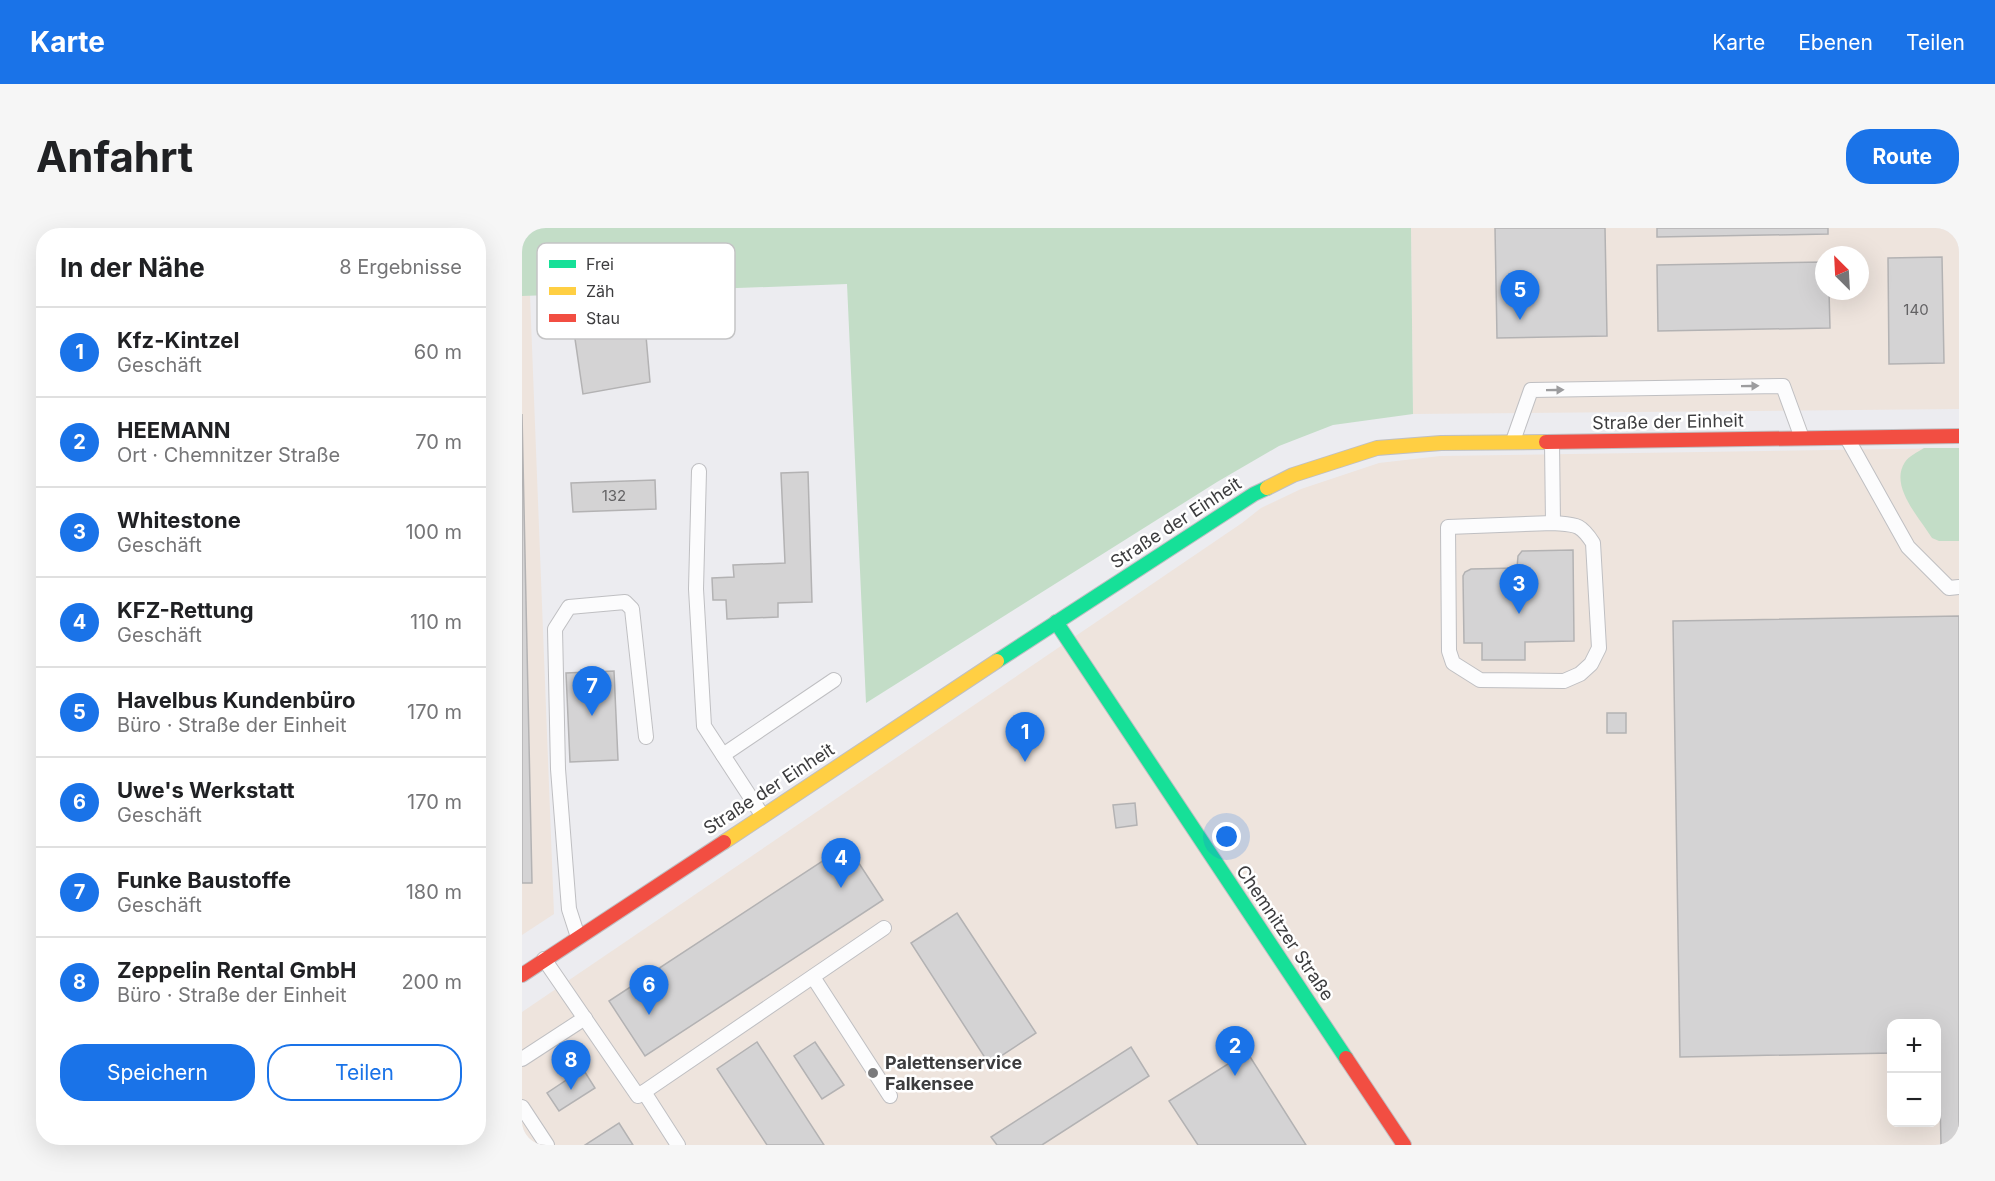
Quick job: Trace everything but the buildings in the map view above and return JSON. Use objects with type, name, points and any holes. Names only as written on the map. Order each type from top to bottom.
[{"type":"street","name":"Straße der Einheit","points":[[522,975],[1056,622],[1254,494],[1293,475],[1377,448],[1442,443],[1959,436]]},
{"type":"street","name":"Chemnitzer Straße","points":[[1056,622],[1404,1145]]},
{"type":"lane","points":[[1513,442],[1531,390],[1783,386],[1802,438]]},
{"type":"lane","points":[[1847,437],[1908,547],[1948,588],[1959,587]]},
{"type":"lane","points":[[1552,442],[1554,523]]},
{"type":"lane","points":[[699,471],[696,589],[704,726],[762,815]]},
{"type":"lane","points":[[1554,523],[1572,524],[1584,530],[1593,543],[1599,648],[1591,664],[1580,675],[1564,681],[1480,680],[1468,674],[1452,663],[1449,651],[1448,527],[1554,523]]},
{"type":"lane","points":[[578,938],[569,909],[557,757],[555,629],[569,607],[624,602],[632,609],[646,736]]},
{"type":"lane","points":[[723,754],[834,680]]},
{"type":"lane","points":[[544,959],[638,1096],[884,928]]},
{"type":"lane","points":[[813,977],[890,1096]]},
{"type":"lane","points":[[522,1059],[585,1018]]},
{"type":"lane","points":[[644,1092],[678,1145]]},
{"type":"lane","points":[[522,1107],[547,1145]]},
{"type":"shaded area","points":[[1411,228],[1959,228],[1959,409],[1413,414]]},
{"type":"shaded area","points":[[530,295],[554,914],[522,935],[522,296]]},
{"type":"shaded area","points":[[1959,448],[1959,1145],[522,1145],[522,1012],[1261,508],[1301,489],[1379,463],[1440,456]]},
{"type":"green space","points":[[522,228],[1411,228],[1413,414],[1333,425],[1279,446],[1217,482],[866,703],[847,284],[735,288],[735,243],[537,243],[537,295],[522,296]]},
{"type":"green space","points":[[1924,448],[1959,448],[1959,541],[1939,541],[1932,538],[1903,491],[1901,471],[1905,462]]},
{"type":"traffic: fast","points":[[997,661],[1254,494],[1267,488]]},
{"type":"traffic: fast","points":[[1056,622],[1346,1058]]},
{"type":"traffic: slow","points":[[1267,488],[1293,475],[1377,448],[1441,443],[1546,442]]},
{"type":"traffic: slow","points":[[724,842],[997,661]]},
{"type":"traffic: jam","points":[[1546,442],[1959,436]]},
{"type":"traffic: jam","points":[[522,975],[724,842]]},
{"type":"traffic: jam","points":[[1346,1058],[1404,1145]]},
{"type":"place","name":"Havelbus Kundenbüro","points":[[1520,320]]},
{"type":"place","name":"Whitestone","points":[[1519,614]]},
{"type":"place","name":"Funke Baustoffe","points":[[592,716]]},
{"type":"place","name":"Kfz-Kintzel","points":[[1025,762]]},
{"type":"place","name":"KFZ-Rettung","points":[[841,888]]},
{"type":"place","name":"Uwe's Werkstatt","points":[[649,1015]]},
{"type":"place","name":"Palettenservice Falkensee","points":[[873,1073]]},
{"type":"place","name":"HEEMANN","points":[[1235,1076]]},
{"type":"place","name":"Zeppelin Rental GmbH","points":[[571,1090]]}]
